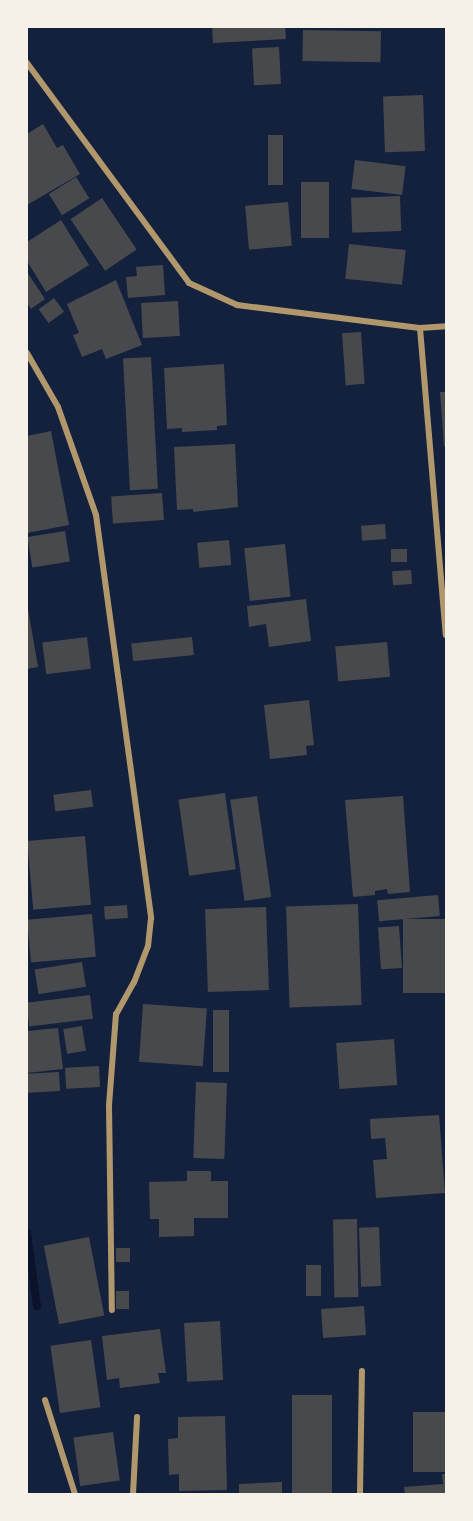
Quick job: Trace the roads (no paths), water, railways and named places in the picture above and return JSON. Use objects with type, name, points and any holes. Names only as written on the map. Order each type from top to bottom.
[{"type":"street","points":[[27,63],[189,283],[237,305],[420,328],[446,326]]},
{"type":"street","points":[[420,328],[446,635]]},
{"type":"street","points":[[27,353],[58,407],[96,515],[151,918],[148,946],[134,982],[116,1014],[114,1027],[108,1105],[112,1310]]},
{"type":"street","points":[[360,1494],[362,1371]]},
{"type":"street","points":[[45,1400],[75,1494]]},
{"type":"street","points":[[133,1494],[137,1417]]},
{"type":"waterway","points":[[27,1233],[37,1306]]}]
